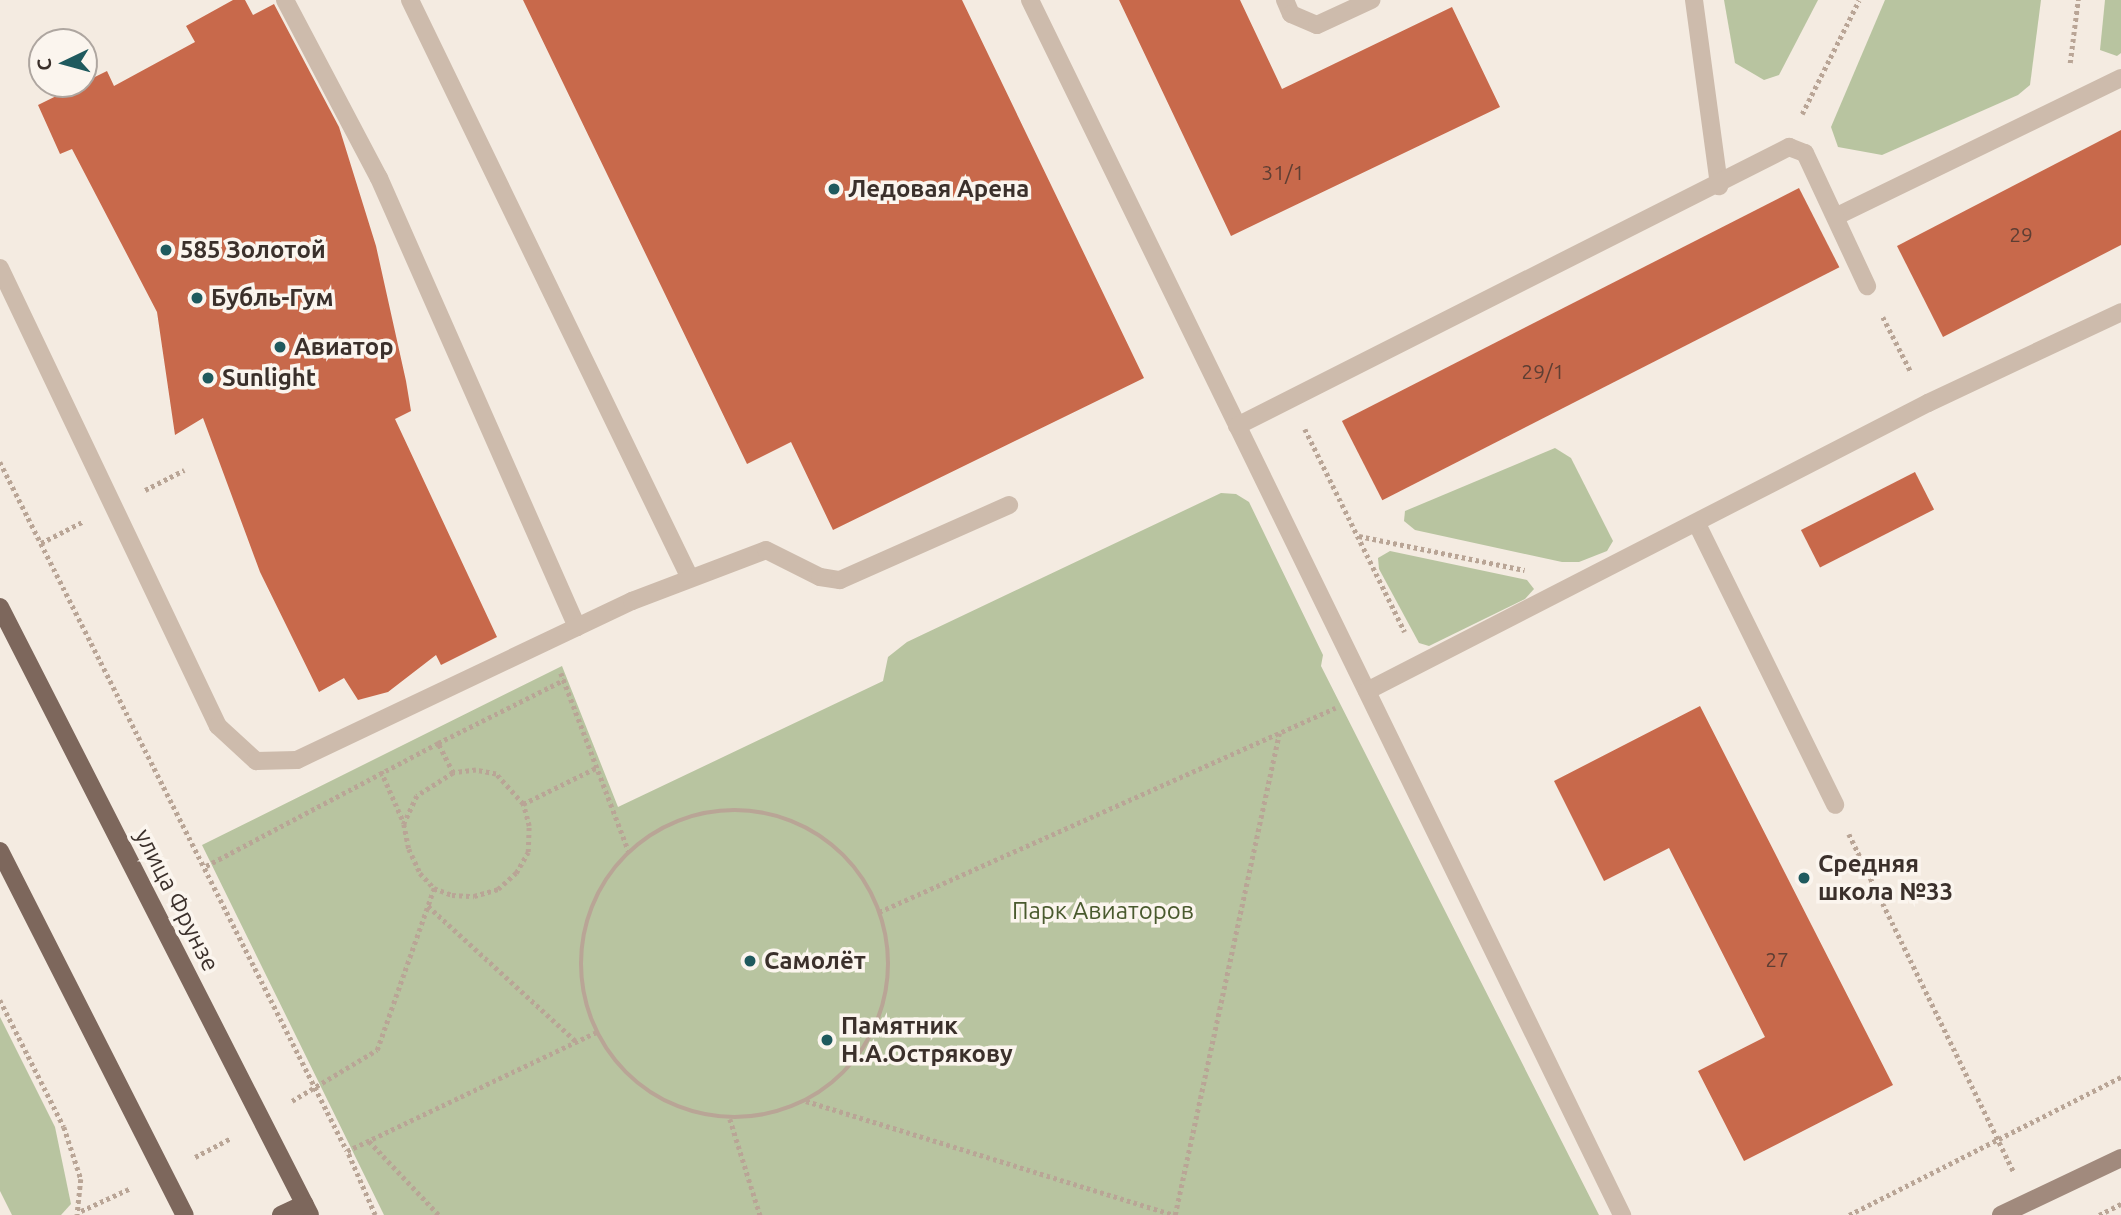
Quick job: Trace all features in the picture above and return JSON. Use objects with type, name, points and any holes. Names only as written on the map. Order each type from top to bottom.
[{"type":"main road","name":"улица Фрунзе","points":[[0,607],[307,1210]]},
{"type":"main road","points":[[0,851],[185,1215]]},
{"type":"main road","points":[[281,1215],[307,1210]]},
{"type":"street","points":[[2001,1215],[2121,1158]]},
{"type":"lane","points":[[285,0],[379,178],[577,626]]},
{"type":"lane","points":[[410,0],[689,576]]},
{"type":"lane","points":[[1284,0],[1292,13],[1317,25],[1371,0]]},
{"type":"lane","points":[[1694,0],[1719,186]]},
{"type":"lane","points":[[1033,1],[1622,1215]]},
{"type":"lane","points":[[1838,216],[2121,78]]},
{"type":"lane","points":[[1237,426],[1719,186],[1789,147],[1805,153],[1838,216],[1867,286]]},
{"type":"lane","points":[[0,268],[218,726],[256,761],[297,760],[577,626],[689,576],[766,550],[820,577],[840,580],[1009,505]]},
{"type":"lane","points":[[1367,691],[1697,524],[1928,403],[2121,312]]},
{"type":"lane","points":[[1697,524],[1835,805]]},
{"type":"path","points":[[1789,147],[1859,0]]},
{"type":"path","points":[[2070,103],[2071,35],[2078,0]]},
{"type":"path","points":[[1867,286],[1928,403]]},
{"type":"path","points":[[1291,400],[1420,664]]},
{"type":"path","points":[[0,463],[205,866],[347,1152],[375,1215]]},
{"type":"path","points":[[1358,536],[1582,581]]},
{"type":"path","points":[[548,641],[629,852]]},
{"type":"path","points":[[205,866],[381,771],[564,680]]},
{"type":"path","points":[[879,912],[1338,707]]},
{"type":"path","points":[[806,1101],[1175,1215],[1279,733]]},
{"type":"path","points":[[438,743],[453,773]]},
{"type":"path","points":[[523,804],[596,768]]},
{"type":"path","points":[[381,771],[404,824],[420,873],[434,888],[452,895],[474,897],[498,889],[516,873],[527,852],[529,826],[523,804],[496,774],[476,770],[453,773],[417,796],[404,824]]},
{"type":"path","points":[[1835,805],[2028,1202]]},
{"type":"path","points":[[740,810],[776,816],[811,830],[841,852],[864,881],[879,912],[889,970],[877,1024],[846,1071],[806,1101],[766,1115],[730,1119],[693,1113],[643,1089],[616,1063],[596,1032],[581,978],[583,941],[601,888],[629,852],[667,825],[703,814],[740,810]]},
{"type":"path","points":[[0,1000],[64,1127],[81,1179],[79,1213],[163,1174],[262,1121],[314,1086],[377,1051],[434,888]]},
{"type":"path","points":[[428,906],[576,1041]]},
{"type":"path","points":[[347,1152],[596,1032]]},
{"type":"path","points":[[1849,1215],[1998,1137],[2121,1077]]},
{"type":"path","points":[[730,1119],[760,1215]]},
{"type":"path","points":[[369,1141],[439,1215]]},
{"type":"path","points":[[2099,1215],[2121,1204]]},
{"type":"green space","points":[[1724,0],[1818,0],[1779,75],[1764,80],[1735,63]]},
{"type":"green space","points":[[1885,0],[2041,0],[2030,85],[2018,95],[1882,155],[1838,147],[1831,127]]},
{"type":"green space","points":[[2105,0],[2121,0],[2121,53],[2117,56],[2100,50]]},
{"type":"green space","points":[[1555,448],[1571,458],[1613,541],[1607,551],[1579,562],[1562,562],[1415,530],[1404,521],[1405,511]]},
{"type":"green space","name":"Парк Авиаторов","points":[[1221,493],[1236,494],[1249,502],[1323,655],[1321,666],[1599,1215],[384,1215],[202,845],[562,666],[618,807],[883,681],[888,657],[907,642]]},
{"type":"green space","points":[[1390,551],[1527,580],[1534,589],[1525,599],[1429,646],[1419,643],[1379,569],[1378,558]]},
{"type":"green space","points":[[0,1017],[55,1127],[71,1204],[61,1215],[12,1215],[0,1191]]},
{"type":"building","name":"Авиатор","points":[[233,0],[245,0],[253,15],[274,4],[339,127],[376,246],[406,381],[411,411],[395,419],[497,637],[441,665],[436,655],[388,692],[358,700],[344,678],[319,692],[260,572],[203,418],[175,435],[157,312],[72,149],[60,154],[38,105],[52,98],[98,98],[98,75],[107,71],[114,86],[195,42],[186,26]]},
{"type":"building","name":"Ледовая Арена","points":[[523,0],[962,0],[1144,378],[833,530],[791,442],[747,464]]},
{"type":"building","points":[[1119,0],[1240,0],[1282,89],[1452,7],[1500,107],[1231,236]]},
{"type":"building","points":[[2121,130],[2121,245],[1943,337],[1897,246]]},
{"type":"building","points":[[1799,188],[1839,267],[1382,500],[1342,421]]},
{"type":"building","points":[[1915,472],[1934,509],[1820,568],[1801,530]]},
{"type":"building","points":[[1700,706],[1893,1085],[1744,1161],[1698,1071],[1765,1037],[1669,848],[1604,881],[1554,781]]},
{"type":"place","name":"Ледовая Арена","points":[[834,189]]},
{"type":"place","name":"585 Золотой","points":[[166,250]]},
{"type":"place","name":"Бубль-Гум","points":[[197,298]]},
{"type":"place","name":"Авиатор","points":[[280,347]]},
{"type":"place","name":"Sunlight","points":[[208,378]]},
{"type":"place","name":"Средняя школа №33","points":[[1804,878]]},
{"type":"place","name":"Самолёт","points":[[750,961]]},
{"type":"place","name":"Памятник Н.А.Острякову","points":[[827,1040]]}]
